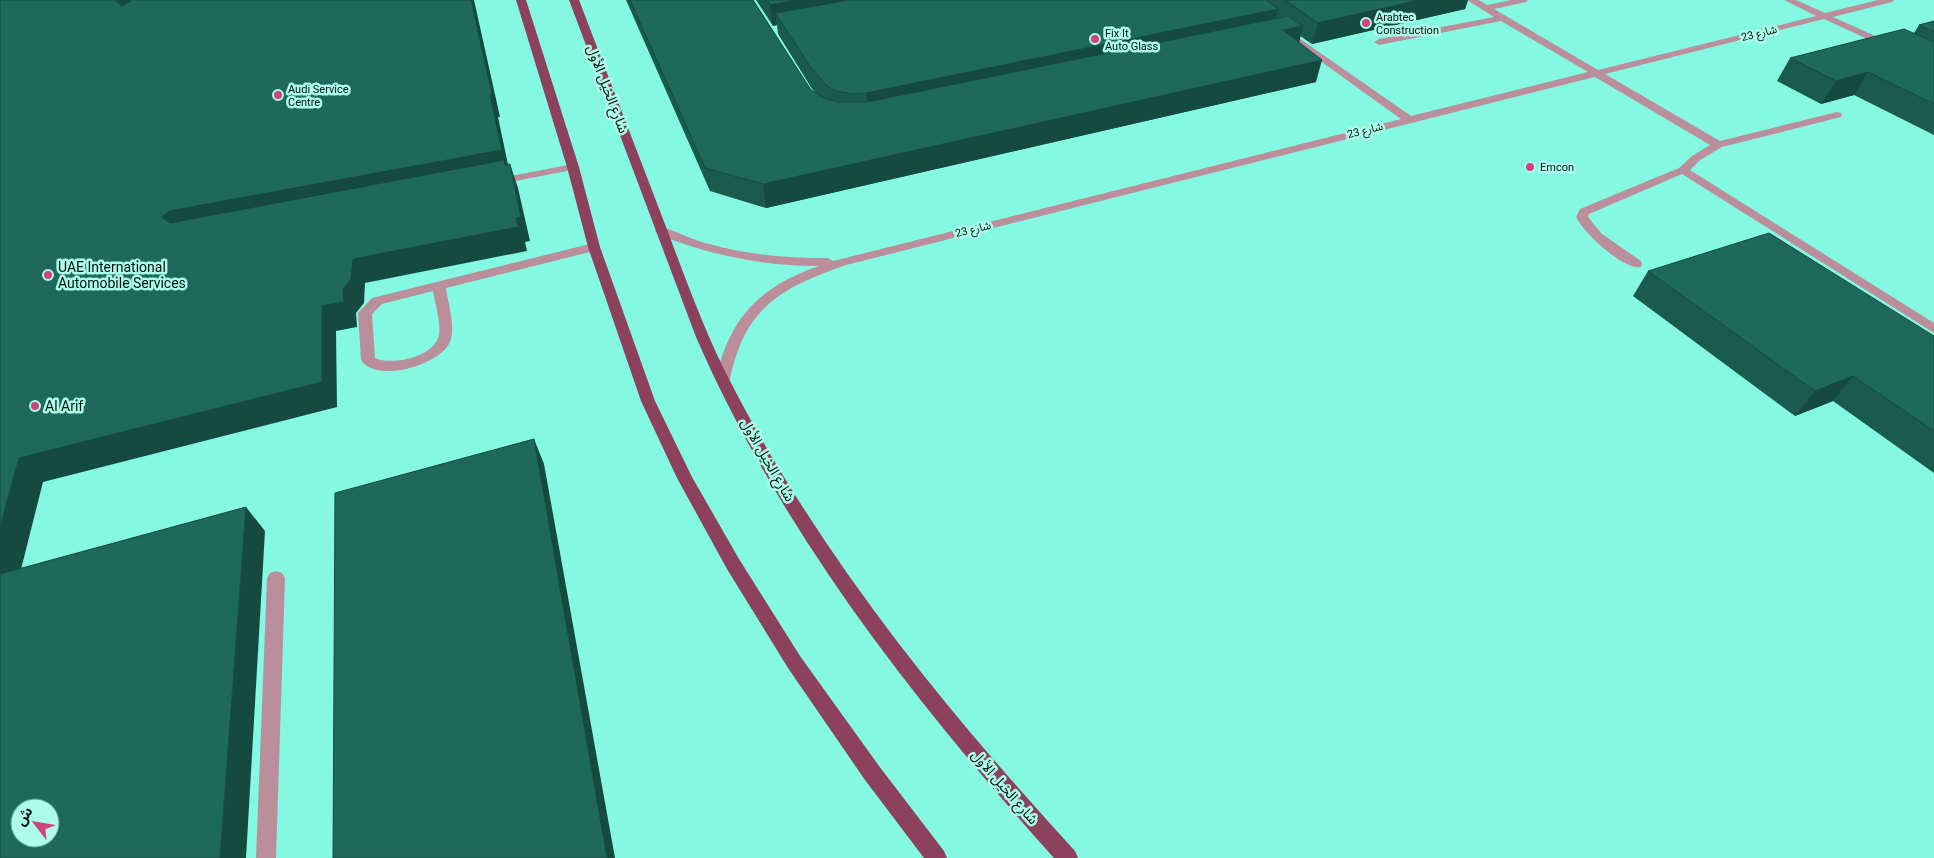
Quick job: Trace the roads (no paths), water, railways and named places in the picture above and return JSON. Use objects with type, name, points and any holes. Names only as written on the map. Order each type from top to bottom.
[{"type":"main road","points":[[522,0],[594,247],[648,401],[685,478],[733,564],[794,662],[872,773],[937,858]]},
{"type":"main road","name":"شارع الخيل الأول","points":[[574,0],[687,300],[723,380],[760,450],[808,529],[867,618],[940,712],[1068,858]]},
{"type":"lane","points":[[1472,0],[1718,145]]},
{"type":"lane","points":[[1487,8],[1523,0]]},
{"type":"lane","points":[[1789,0],[1903,52]]},
{"type":"lane","name":"شارع 23","points":[[723,380],[726,358],[733,339],[761,303],[798,278],[842,262],[1889,0]]},
{"type":"lane","points":[[1379,42],[1504,18]]},
{"type":"lane","points":[[1271,21],[1281,33],[1408,119]]},
{"type":"lane","points":[[1636,264],[1590,231],[1584,224],[1582,217],[1584,212],[1683,170],[1696,158],[1718,145],[1836,115]]},
{"type":"lane","points":[[485,184],[572,167]]},
{"type":"lane","points":[[1683,170],[1934,330]]},
{"type":"lane","name":"شارع 23","points":[[661,231],[685,242],[743,257],[775,261],[842,262]]},
{"type":"lane","points":[[439,286],[446,334],[445,342],[439,350],[429,356],[391,367],[381,367],[368,360],[365,313],[377,301],[594,247]]},
{"type":"lane","points":[[266,858],[276,578]]},
{"type":"place","name":"Arabtec Construction","points":[[1366,23]]},
{"type":"place","name":"Fix It Auto Glass","points":[[1095,39]]},
{"type":"place","name":"Audi Service Centre","points":[[278,95]]},
{"type":"place","name":"Emcon","points":[[1530,167]]},
{"type":"place","name":"UAE International Automobile Services","points":[[48,275]]},
{"type":"place","name":"Al Arif","points":[[35,406]]}]
